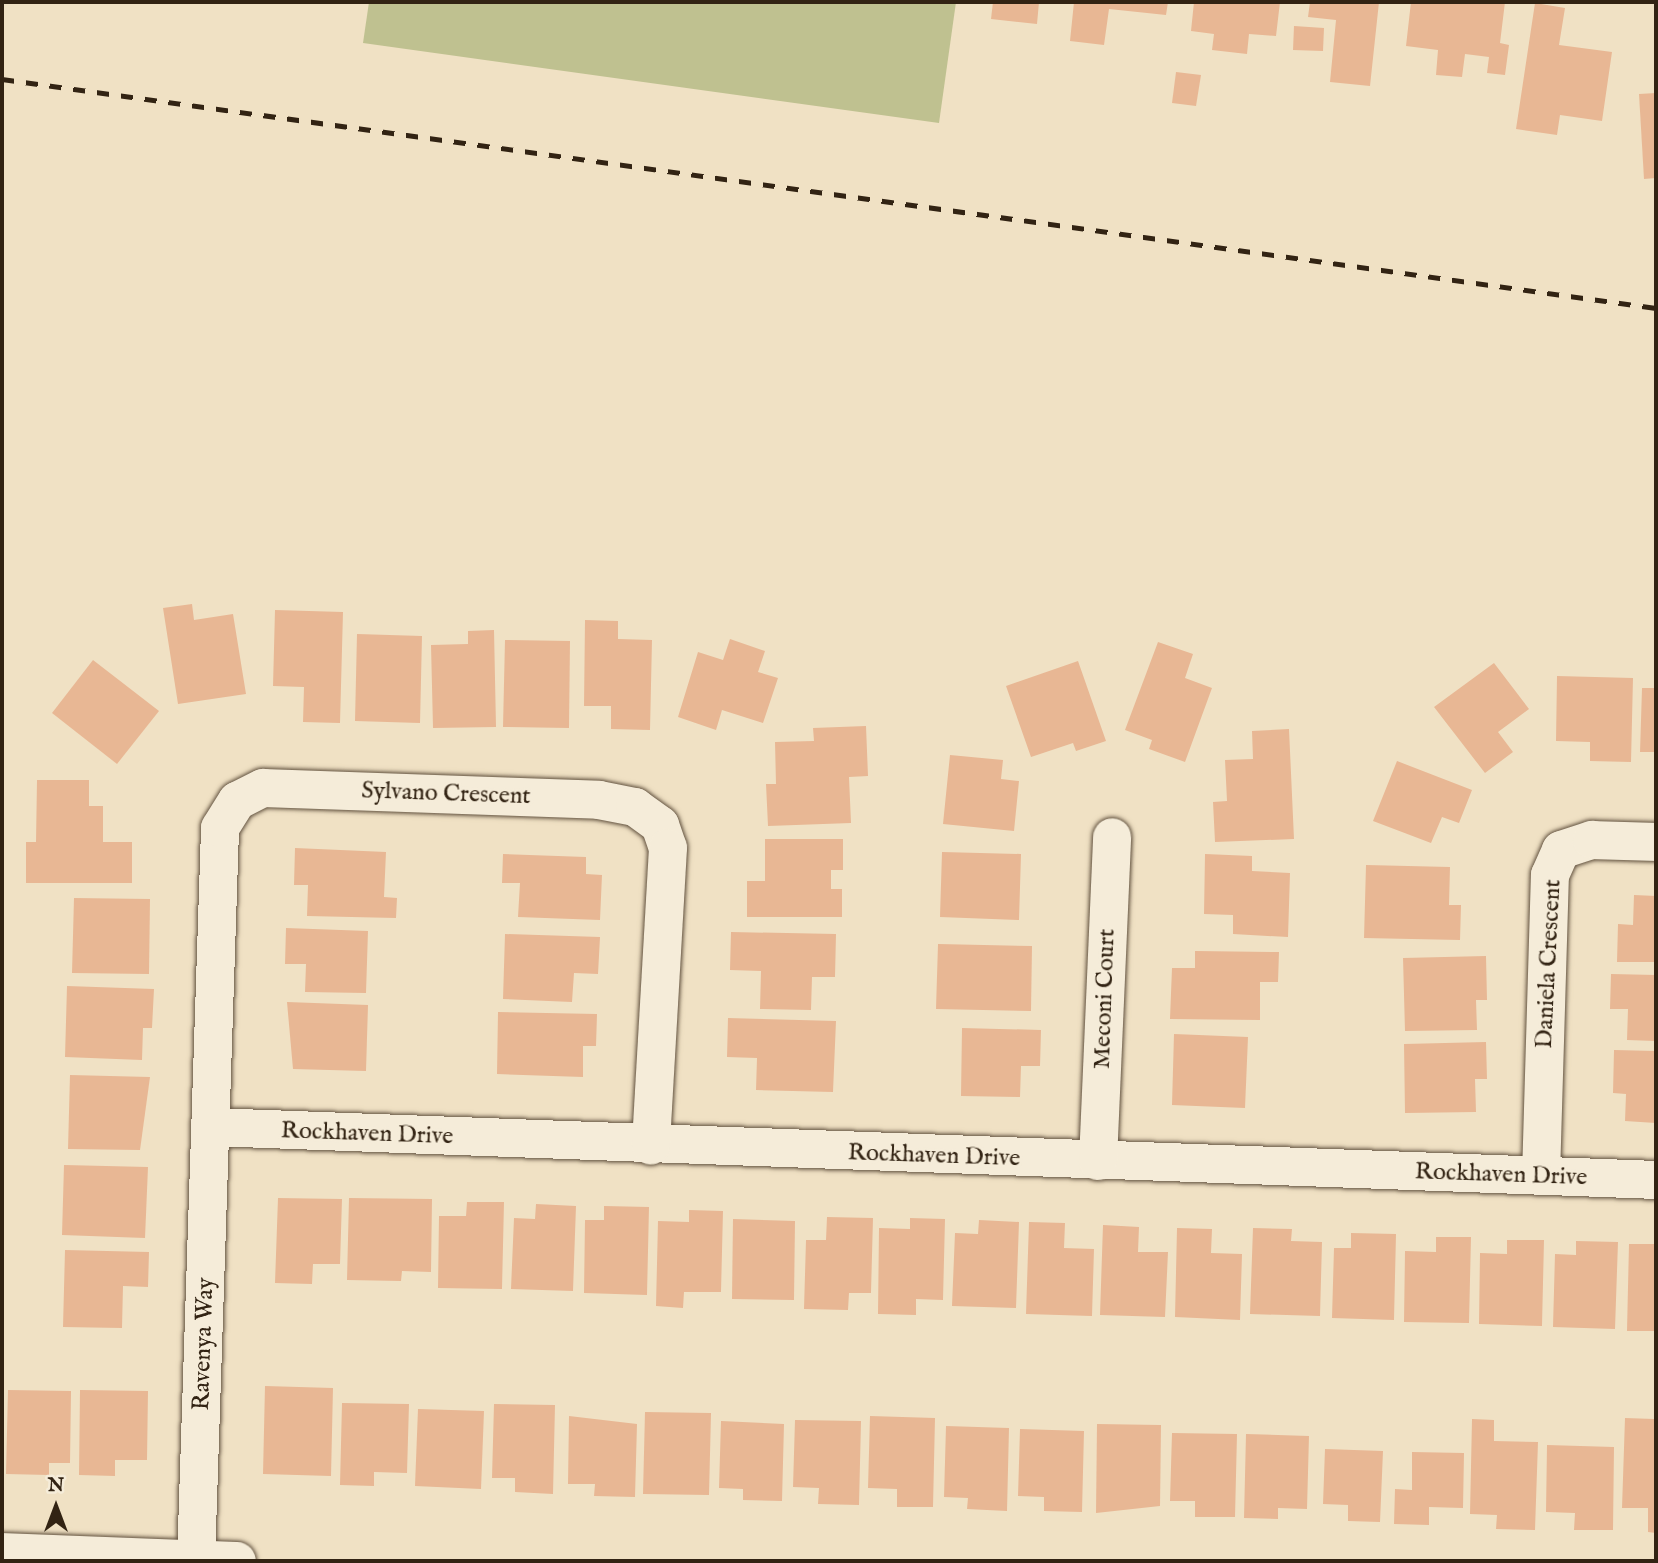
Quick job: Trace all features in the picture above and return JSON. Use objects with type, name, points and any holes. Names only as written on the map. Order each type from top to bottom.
[{"type":"street","name":"Sylvano Crescent","points":[[212,1128],[220,828],[237,801],[263,788],[548,797],[635,807],[660,825],[668,848],[651,1146]]},
{"type":"street","name":"Meconi Court","points":[[1098,1161],[1112,837]]},
{"type":"street","name":"Daniela Crescent","points":[[1541,1176],[1550,875],[1561,850],[1592,840],[1656,842]]},
{"type":"street","name":"Rockhaven Drive","points":[[212,1128],[651,1146],[1656,1180]]},
{"type":"street","name":"Ravenya Way","points":[[196,1560],[212,1128]]},
{"type":"street","points":[[2,1552],[237,1561]]},
{"type":"green space","points":[[369,2],[956,2],[939,123],[363,43]]},
{"type":"building","points":[[993,2],[1039,2],[1037,24],[991,19]]},
{"type":"building","points":[[1074,2],[1168,2],[1166,15],[1109,9],[1104,45],[1070,41]]},
{"type":"building","points":[[1194,2],[1280,2],[1276,36],[1249,34],[1247,54],[1212,50],[1214,34],[1191,31]]},
{"type":"building","points":[[1310,2],[1379,2],[1370,86],[1330,82],[1336,20],[1308,17]]},
{"type":"building","points":[[1411,2],[1505,2],[1500,43],[1509,45],[1505,75],[1487,73],[1489,57],[1465,54],[1462,77],[1436,75],[1438,50],[1406,46]]},
{"type":"building","points":[[1535,3],[1565,8],[1559,45],[1612,52],[1602,121],[1560,115],[1557,135],[1516,129]]},
{"type":"building","points":[[1294,26],[1324,28],[1323,51],[1293,50]]},
{"type":"building","points":[[1176,72],[1201,75],[1196,106],[1172,103]]},
{"type":"building","points":[[1656,93],[1656,178],[1644,179],[1639,94]]},
{"type":"building","points":[[192,604],[194,620],[233,614],[246,694],[178,704],[163,608]]},
{"type":"building","points":[[275,610],[343,612],[340,723],[303,722],[304,687],[273,686]]},
{"type":"building","points":[[585,620],[618,621],[618,639],[652,640],[650,730],[611,729],[611,706],[584,706]]},
{"type":"building","points":[[494,630],[496,727],[433,728],[431,645],[468,644],[468,631]]},
{"type":"building","points":[[357,634],[422,636],[420,723],[355,721]]},
{"type":"building","points":[[730,639],[765,651],[758,672],[778,678],[763,723],[722,710],[716,730],[678,717],[698,652],[723,660]]},
{"type":"building","points":[[505,640],[570,641],[569,728],[503,727]]},
{"type":"building","points":[[1158,642],[1193,654],[1185,678],[1212,688],[1185,762],[1149,749],[1152,740],[1125,730]]},
{"type":"building","points":[[93,660],[159,711],[117,764],[52,713]]},
{"type":"building","points":[[1078,661],[1106,741],[1076,751],[1073,743],[1031,757],[1006,686]]},
{"type":"building","points":[[1494,663],[1529,709],[1498,732],[1513,752],[1485,773],[1434,707]]},
{"type":"building","points":[[1557,676],[1633,678],[1631,762],[1590,761],[1590,742],[1556,741]]},
{"type":"building","points":[[1642,688],[1656,688],[1656,752],[1640,752]]},
{"type":"building","points":[[866,726],[868,776],[849,777],[851,823],[768,826],[766,784],[776,784],[775,742],[814,741],[813,728]]},
{"type":"building","points":[[1289,729],[1294,839],[1215,842],[1213,802],[1227,801],[1225,760],[1253,759],[1252,731]]},
{"type":"building","points":[[950,755],[1003,760],[1001,779],[1019,781],[1014,831],[943,824]]},
{"type":"building","points":[[1397,761],[1472,790],[1459,823],[1442,817],[1431,843],[1373,821]]},
{"type":"building","points":[[37,780],[89,780],[89,806],[103,806],[103,842],[132,842],[132,883],[26,883],[26,842],[36,842]]},
{"type":"building","points":[[765,839],[843,839],[843,870],[831,870],[831,889],[842,889],[842,917],[747,917],[747,881],[765,881]]},
{"type":"building","points":[[295,848],[386,852],[384,897],[397,898],[396,918],[307,916],[308,885],[294,885]]},
{"type":"building","points":[[942,852],[1021,854],[1019,920],[940,917]]},
{"type":"building","points":[[503,854],[586,857],[586,874],[602,875],[600,920],[518,917],[520,883],[502,883]]},
{"type":"building","points":[[1205,854],[1252,856],[1252,871],[1290,873],[1288,937],[1233,934],[1233,915],[1204,914]]},
{"type":"building","points":[[1366,865],[1450,867],[1449,905],[1461,905],[1460,940],[1364,938]]},
{"type":"building","points":[[1634,895],[1656,896],[1656,962],[1617,962],[1618,924],[1633,925]]},
{"type":"building","points":[[74,898],[150,899],[149,974],[72,973]]},
{"type":"building","points":[[286,928],[368,931],[366,993],[305,992],[306,964],[285,964]]},
{"type":"building","points":[[731,932],[836,934],[835,977],[812,977],[811,1010],[760,1009],[761,971],[730,970]]},
{"type":"building","points":[[505,934],[600,937],[598,974],[574,973],[572,1002],[503,999]]},
{"type":"building","points":[[938,944],[1032,946],[1031,1011],[936,1009]]},
{"type":"building","points":[[1195,951],[1279,952],[1278,982],[1260,982],[1260,1020],[1170,1019],[1172,968],[1195,968]]},
{"type":"building","points":[[1486,956],[1487,1000],[1476,1000],[1477,1030],[1405,1031],[1403,958]]},
{"type":"building","points":[[1611,974],[1656,975],[1656,1041],[1627,1040],[1628,1009],[1610,1009]]},
{"type":"building","points":[[67,986],[154,989],[152,1028],[143,1028],[142,1060],[65,1057]]},
{"type":"building","points":[[287,1002],[368,1005],[366,1071],[293,1069]]},
{"type":"building","points":[[498,1012],[597,1014],[596,1046],[583,1046],[583,1077],[497,1074]]},
{"type":"building","points":[[728,1018],[836,1021],[833,1092],[756,1090],[757,1058],[727,1057]]},
{"type":"building","points":[[962,1028],[1041,1030],[1040,1066],[1021,1066],[1020,1097],[961,1096]]},
{"type":"building","points":[[1174,1034],[1248,1037],[1245,1108],[1172,1105]]},
{"type":"building","points":[[1486,1042],[1487,1079],[1475,1079],[1476,1112],[1405,1113],[1404,1044]]},
{"type":"building","points":[[1614,1050],[1656,1051],[1656,1123],[1625,1121],[1626,1094],[1613,1093]]},
{"type":"building","points":[[70,1075],[150,1077],[140,1150],[68,1149]]},
{"type":"building","points":[[64,1165],[148,1167],[145,1238],[62,1235]]},
{"type":"building","points":[[278,1198],[342,1199],[340,1264],[313,1264],[312,1284],[275,1283]]},
{"type":"building","points":[[349,1198],[432,1199],[431,1272],[402,1271],[401,1281],[347,1280]]},
{"type":"building","points":[[467,1202],[504,1202],[502,1289],[438,1288],[439,1216],[466,1216]]},
{"type":"building","points":[[536,1204],[576,1206],[573,1291],[511,1289],[514,1218],[535,1219]]},
{"type":"building","points":[[604,1206],[649,1207],[647,1295],[584,1293],[585,1220],[604,1220]]},
{"type":"building","points":[[689,1210],[723,1211],[721,1292],[684,1292],[683,1308],[656,1306],[658,1221],[689,1222]]},
{"type":"building","points":[[827,1217],[873,1218],[871,1293],[849,1293],[848,1310],[804,1309],[806,1240],[826,1240]]},
{"type":"building","points":[[910,1218],[945,1219],[943,1300],[916,1299],[916,1315],[878,1314],[879,1228],[910,1229]]},
{"type":"building","points":[[733,1219],[795,1221],[794,1300],[732,1299]]},
{"type":"building","points":[[979,1220],[1019,1222],[1016,1308],[952,1306],[955,1233],[978,1234]]},
{"type":"building","points":[[1029,1222],[1065,1223],[1064,1248],[1094,1249],[1092,1316],[1026,1314]]},
{"type":"building","points":[[1103,1225],[1139,1227],[1138,1252],[1168,1252],[1165,1317],[1100,1315]]},
{"type":"building","points":[[1177,1228],[1212,1229],[1211,1253],[1242,1254],[1240,1320],[1175,1317]]},
{"type":"building","points":[[1253,1228],[1292,1229],[1291,1241],[1322,1242],[1320,1316],[1250,1314]]},
{"type":"building","points":[[1351,1233],[1396,1234],[1394,1320],[1332,1318],[1334,1248],[1351,1248]]},
{"type":"building","points":[[1436,1237],[1471,1237],[1469,1323],[1404,1322],[1405,1251],[1436,1252]]},
{"type":"building","points":[[1507,1240],[1544,1240],[1542,1326],[1479,1324],[1480,1253],[1507,1254]]},
{"type":"building","points":[[1576,1241],[1618,1242],[1615,1329],[1553,1327],[1555,1254],[1576,1255]]},
{"type":"building","points":[[1629,1244],[1656,1244],[1656,1331],[1627,1331]]},
{"type":"building","points":[[65,1250],[149,1252],[148,1287],[123,1286],[122,1328],[63,1327]]},
{"type":"building","points":[[265,1386],[333,1388],[331,1476],[263,1474]]},
{"type":"building","points":[[8,1390],[71,1391],[70,1463],[49,1463],[49,1475],[6,1474]]},
{"type":"building","points":[[80,1390],[148,1391],[147,1460],[115,1460],[115,1476],[79,1475]]},
{"type":"building","points":[[342,1403],[409,1404],[407,1473],[374,1472],[374,1486],[340,1485]]},
{"type":"building","points":[[494,1404],[555,1405],[553,1494],[515,1492],[515,1478],[492,1478]]},
{"type":"building","points":[[418,1409],[484,1411],[481,1489],[415,1486]]},
{"type":"building","points":[[645,1412],[711,1413],[709,1495],[643,1494]]},
{"type":"building","points":[[569,1416],[637,1424],[635,1497],[594,1496],[595,1484],[568,1484]]},
{"type":"building","points":[[870,1416],[935,1418],[933,1507],[897,1507],[897,1489],[868,1488]]},
{"type":"building","points":[[1625,1418],[1654,1419],[1656,1533],[1648,1532],[1648,1508],[1622,1508]]},
{"type":"building","points":[[1472,1419],[1494,1420],[1494,1441],[1538,1442],[1535,1530],[1496,1529],[1497,1515],[1470,1514]]},
{"type":"building","points":[[795,1420],[861,1421],[859,1505],[818,1504],[819,1488],[793,1487]]},
{"type":"building","points":[[721,1421],[784,1424],[782,1501],[743,1500],[743,1489],[719,1488]]},
{"type":"building","points":[[1097,1424],[1161,1425],[1160,1506],[1096,1513]]},
{"type":"building","points":[[946,1426],[1009,1428],[1007,1511],[967,1509],[968,1498],[944,1497]]},
{"type":"building","points":[[1020,1429],[1084,1431],[1082,1512],[1044,1511],[1044,1497],[1018,1496]]},
{"type":"building","points":[[1172,1433],[1237,1434],[1235,1517],[1195,1517],[1195,1501],[1170,1501]]},
{"type":"building","points":[[1246,1434],[1309,1436],[1307,1509],[1278,1508],[1278,1519],[1244,1518]]},
{"type":"building","points":[[1547,1445],[1614,1447],[1613,1530],[1574,1530],[1575,1513],[1546,1512]]},
{"type":"building","points":[[1325,1449],[1383,1451],[1380,1522],[1348,1521],[1348,1505],[1323,1504]]},
{"type":"building","points":[[1412,1452],[1464,1453],[1463,1508],[1429,1507],[1429,1525],[1394,1524],[1395,1489],[1412,1490]]},
{"type":"railway","points":[[2,79],[1656,308]]}]
